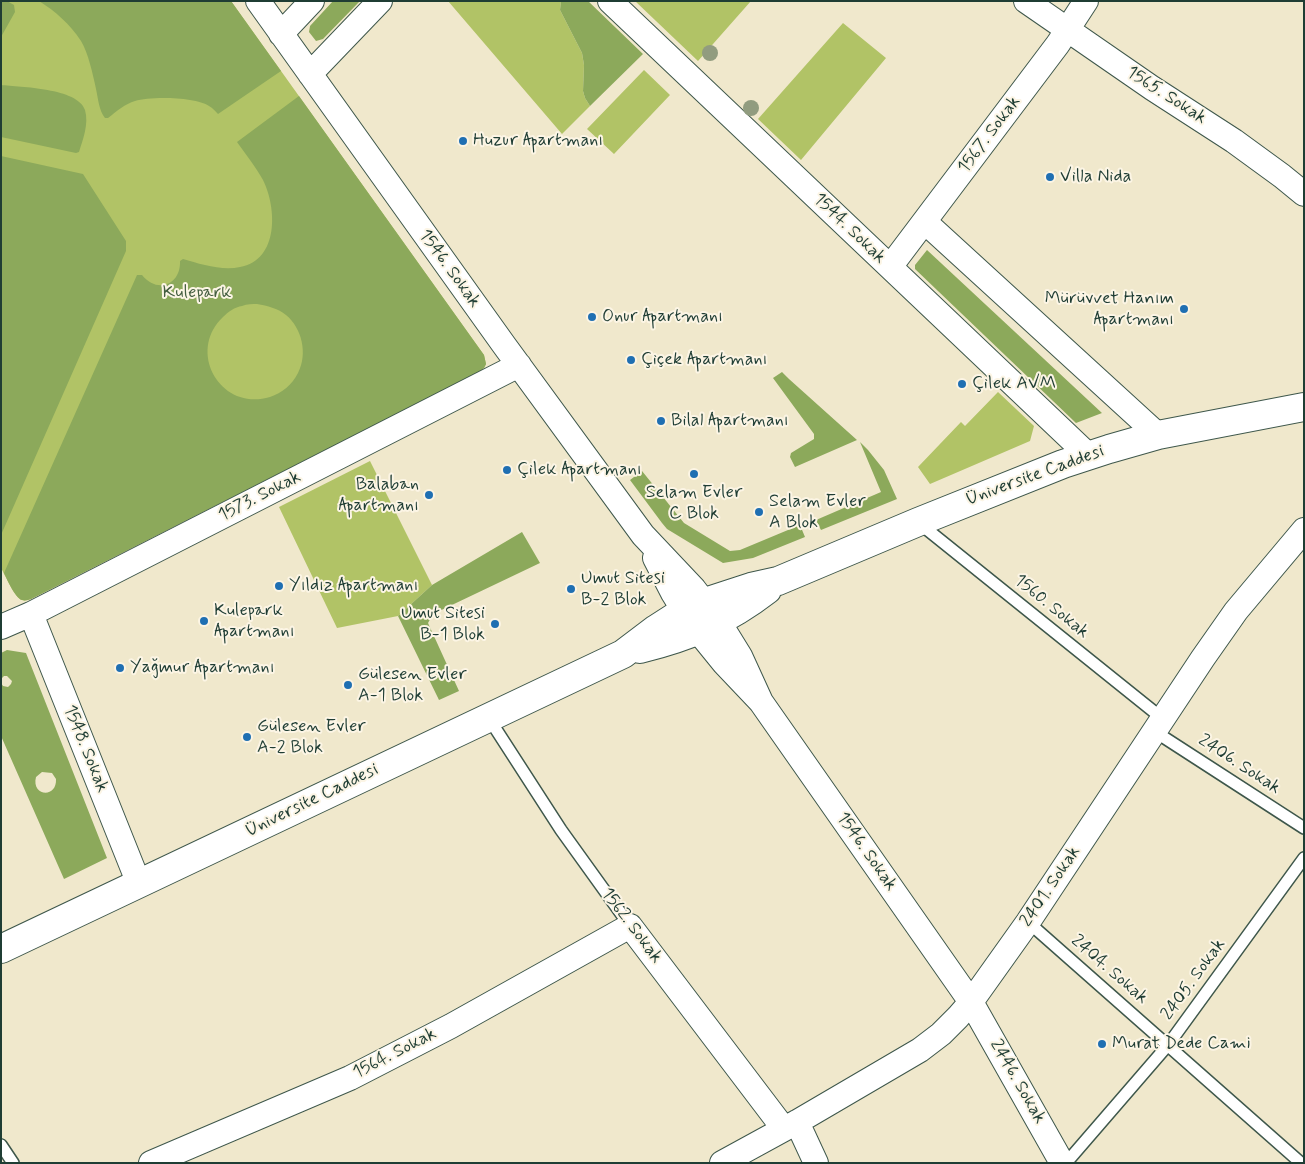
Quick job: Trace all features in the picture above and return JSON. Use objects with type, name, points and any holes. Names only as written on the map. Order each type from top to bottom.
[{"type":"main road","name":"Üniversite Caddesi","points":[[1,949],[623,654],[666,643],[702,616],[755,599],[778,581],[918,522],[1000,488],[1109,449],[1158,435],[1304,407]]},
{"type":"street","name":"1546. Sokak","points":[[258,1],[519,366],[643,535],[669,561],[702,616],[724,663],[761,702],[971,1002]]},
{"type":"street","points":[[282,34],[312,1]]},
{"type":"street","points":[[310,74],[380,1]]},
{"type":"street","name":"1544. Sokak","points":[[610,1],[1088,456]]},
{"type":"street","name":"1565. Sokak","points":[[1026,1],[1152,88],[1234,141],[1304,194]]},
{"type":"street","name":"1567. Sokak","points":[[890,267],[1067,30],[1086,1]]},
{"type":"street","points":[[924,222],[1158,435]]},
{"type":"street","name":"1573. Sokak","points":[[11,617],[519,366]]},
{"type":"street","name":"2401. Sokak","points":[[722,1163],[920,1050],[941,1034],[971,1002],[1028,922],[1236,611],[1304,530]]},
{"type":"street","name":"1548. Sokak","points":[[11,617],[139,884]]},
{"type":"street","name":"1562. Sokak","points":[[630,926],[790,1125],[816,1163]]},
{"type":"street","name":"1564. Sokak","points":[[151,1163],[350,1078],[451,1026],[630,926]]},
{"type":"street","name":"2446. Sokak","points":[[971,1002],[1064,1163]]},
{"type":"lane","name":"1560. Sokak","points":[[918,522],[1158,725]]},
{"type":"lane","name":"1562. Sokak","points":[[488,717],[561,830],[630,926]]},
{"type":"lane","name":"2406. Sokak","points":[[1158,725],[1304,828]]},
{"type":"lane","name":"2405. Sokak","points":[[1064,1163],[1168,1045],[1304,858]]},
{"type":"lane","name":"2404. Sokak","points":[[1028,922],[1301,1163]]},
{"type":"lane","points":[[1,1146],[12,1163]]},
{"type":"green space","name":"Kulepark","points":[[1,1],[231,1],[484,355],[486,364],[484,368],[31,599],[22,600],[19,598],[13,591],[1,568]]},
{"type":"green space","points":[[1,1],[7,1],[14,5],[15,12],[1,37]]},
{"type":"green space","points":[[39,1],[231,1],[281,71],[218,114],[203,103],[184,99],[162,98],[135,101],[105,118],[100,108],[84,46],[62,18]]},
{"type":"green space","points":[[333,1],[360,1],[323,39],[316,41],[309,32],[310,26]]},
{"type":"green space","points":[[448,1],[561,1],[560,10],[582,53],[584,65],[583,91],[590,106],[562,134]]},
{"type":"green space","points":[[561,1],[588,1],[643,54],[590,106],[583,91],[584,65],[582,53],[560,10]]},
{"type":"green space","points":[[635,1],[751,1],[698,61]]},
{"type":"green space","points":[[843,23],[886,58],[801,160],[758,119]]},
{"type":"green space","points":[[644,70],[670,95],[614,154],[587,129]]},
{"type":"green space","points":[[1,85],[48,90],[72,97],[80,103],[85,110],[86,121],[79,152],[76,153],[1,137]]},
{"type":"green space","points":[[299,96],[484,355],[486,364],[479,372],[31,599],[19,599],[4,573],[137,275],[142,275],[154,284],[167,284],[177,276],[180,261],[183,259],[219,268],[240,267],[253,262],[262,254],[268,244],[272,218],[268,191],[260,175],[237,142]],"holes":[[[244,305],[261,305],[279,311],[292,320],[302,342],[303,358],[298,373],[286,388],[270,397],[252,399],[237,396],[224,388],[214,376],[209,362],[208,346],[212,331],[227,313]]]},
{"type":"green space","points":[[1,156],[83,174],[126,241],[126,251],[1,535]]},
{"type":"green space","points":[[927,250],[1102,413],[1076,423],[915,269],[915,265]]},
{"type":"green space","points":[[782,372],[857,440],[795,467],[790,457],[791,453],[814,439],[814,434],[773,378]]},
{"type":"green space","points":[[998,392],[1034,426],[1030,441],[930,484],[918,467],[961,422],[965,426]]},
{"type":"green space","points":[[860,442],[884,470],[897,499],[821,530],[816,520],[881,492]]},
{"type":"green space","points":[[370,461],[432,585],[398,616],[337,628],[279,507]]},
{"type":"green space","points":[[642,471],[684,523],[730,551],[740,550],[800,525],[805,537],[753,558],[723,563],[667,529],[630,480]]},
{"type":"green space","points":[[522,532],[540,563],[433,614],[428,623],[459,691],[439,700],[398,616],[432,585]]},
{"type":"green space","points":[[7,650],[26,653],[107,858],[64,879],[1,736],[1,683],[3,686],[8,687],[12,681],[7,676],[1,679],[1,653]],"holes":[[[42,772],[52,773],[56,779],[53,790],[44,793],[40,791],[35,783],[36,777]]]},
{"type":"place","name":"Huzur Apartmanı","points":[[463,141]]},
{"type":"place","name":"Villa Nida","points":[[1050,177]]},
{"type":"place","name":"Mürüvvet Hanım Apartmanı","points":[[1184,309]]},
{"type":"place","name":"Onur Apartmanı","points":[[592,317]]},
{"type":"place","name":"Çiçek Apartmanı","points":[[631,360]]},
{"type":"place","name":"Çilek AVM","points":[[962,384]]},
{"type":"place","name":"Bilal Apartmanı","points":[[661,421]]},
{"type":"place","name":"Çilek Apartmanı","points":[[507,470]]},
{"type":"place","name":"Selam Evler C Blok","points":[[694,474]]},
{"type":"place","name":"Balaban Apartmanı","points":[[429,495]]},
{"type":"place","name":"Selam Evler A Blok","points":[[759,512]]},
{"type":"place","name":"Yıldız Apartmanı","points":[[279,586]]},
{"type":"place","name":"Umut Sitesi B-2 Blok","points":[[571,589]]},
{"type":"place","name":"Kulepark Apartmanı","points":[[204,621]]},
{"type":"place","name":"Umut Sitesi B-1 Blok","points":[[495,624]]},
{"type":"place","name":"Yağmur Apartmanı","points":[[120,668]]},
{"type":"place","name":"Gülesen Evler A-1 Blok","points":[[348,685]]},
{"type":"place","name":"Gülesen Evler A-2 Blok","points":[[247,737]]},
{"type":"place","name":"Murat Dede Cami","points":[[1102,1044]]}]
